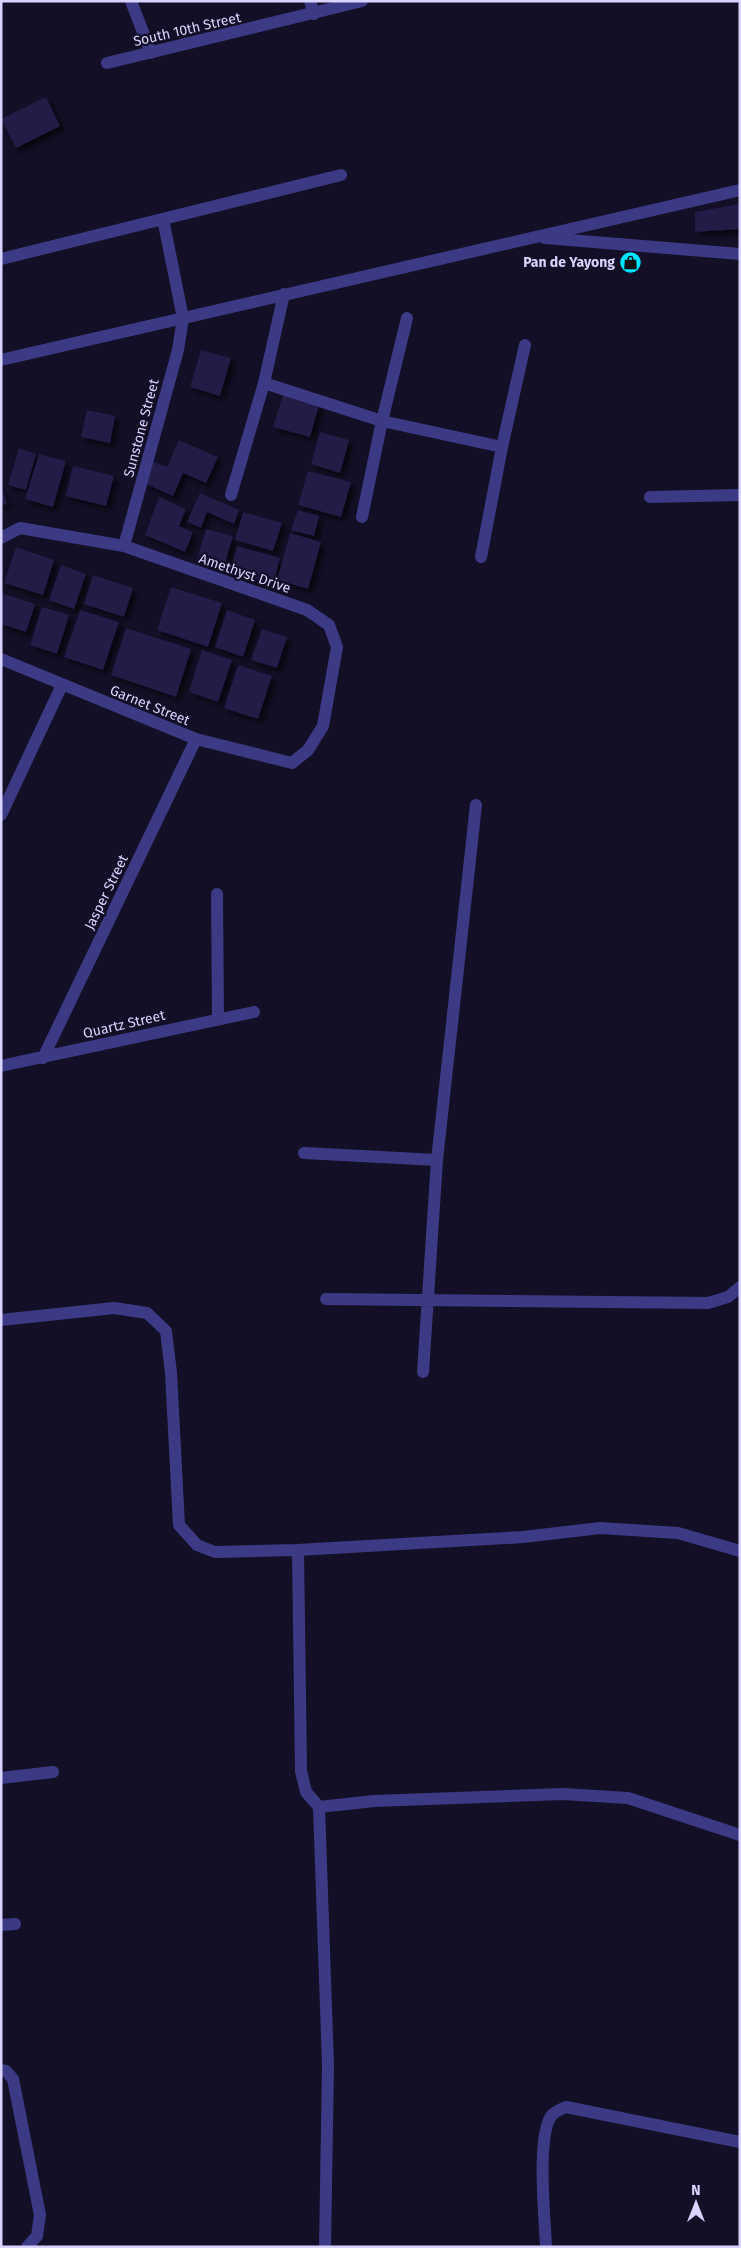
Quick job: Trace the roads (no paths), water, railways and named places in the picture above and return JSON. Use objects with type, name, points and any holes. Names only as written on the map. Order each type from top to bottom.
[{"type":"street","points":[[131,1],[150,53]]},
{"type":"street","points":[[310,1],[314,14]]},
{"type":"street","name":"South 10th Street","points":[[107,63],[362,1]]},
{"type":"street","points":[[1,259],[341,175]]},
{"type":"street","points":[[1,360],[740,190]]},
{"type":"street","points":[[163,219],[183,318]]},
{"type":"street","points":[[533,237],[740,254]]},
{"type":"street","points":[[231,495],[264,383],[284,294]]},
{"type":"street","name":"Sunstone Street","points":[[124,546],[178,350],[183,318]]},
{"type":"street","points":[[362,517],[382,420],[407,318]]},
{"type":"street","points":[[481,557],[502,447],[525,346]]},
{"type":"street","points":[[264,383],[382,420],[502,447]]},
{"type":"street","points":[[650,497],[740,495]]},
{"type":"street","name":"Amethyst Drive","points":[[1,538],[20,528],[124,546],[307,610],[329,625],[337,647],[323,726],[308,750],[292,763]]},
{"type":"street","name":"Garnet Street","points":[[1,660],[196,739],[292,763]]},
{"type":"street","points":[[1,815],[62,685]]},
{"type":"street","name":"Jasper Street","points":[[43,1058],[196,739]]},
{"type":"street","points":[[423,1372],[437,1160],[476,805]]},
{"type":"street","points":[[217,894],[218,1019]]},
{"type":"street","name":"Quartz Street","points":[[1,1066],[254,1012]]},
{"type":"street","points":[[304,1152],[437,1160]]},
{"type":"street","points":[[326,1299],[708,1303],[728,1297],[740,1286]]},
{"type":"street","points":[[1,1320],[114,1308],[147,1313],[166,1331],[171,1373],[179,1525],[197,1545],[215,1552],[298,1550],[523,1537],[600,1528],[678,1532],[740,1551]]},
{"type":"street","points":[[298,1550],[301,1771],[306,1792],[319,1807],[328,2065],[325,2247]]},
{"type":"street","points":[[1,1778],[53,1772]]},
{"type":"street","points":[[319,1807],[374,1801],[563,1794],[628,1798],[740,1835]]},
{"type":"street","points":[[1,1925],[14,1924]]},
{"type":"street","points":[[1,2070],[6,2071],[13,2079],[40,2215],[37,2236],[27,2247]]},
{"type":"street","points":[[546,2247],[542,2144],[551,2116],[558,2110],[566,2107],[740,2142]]},
{"type":"place","name":"Pan de Yayong","points":[[631,262]]}]
